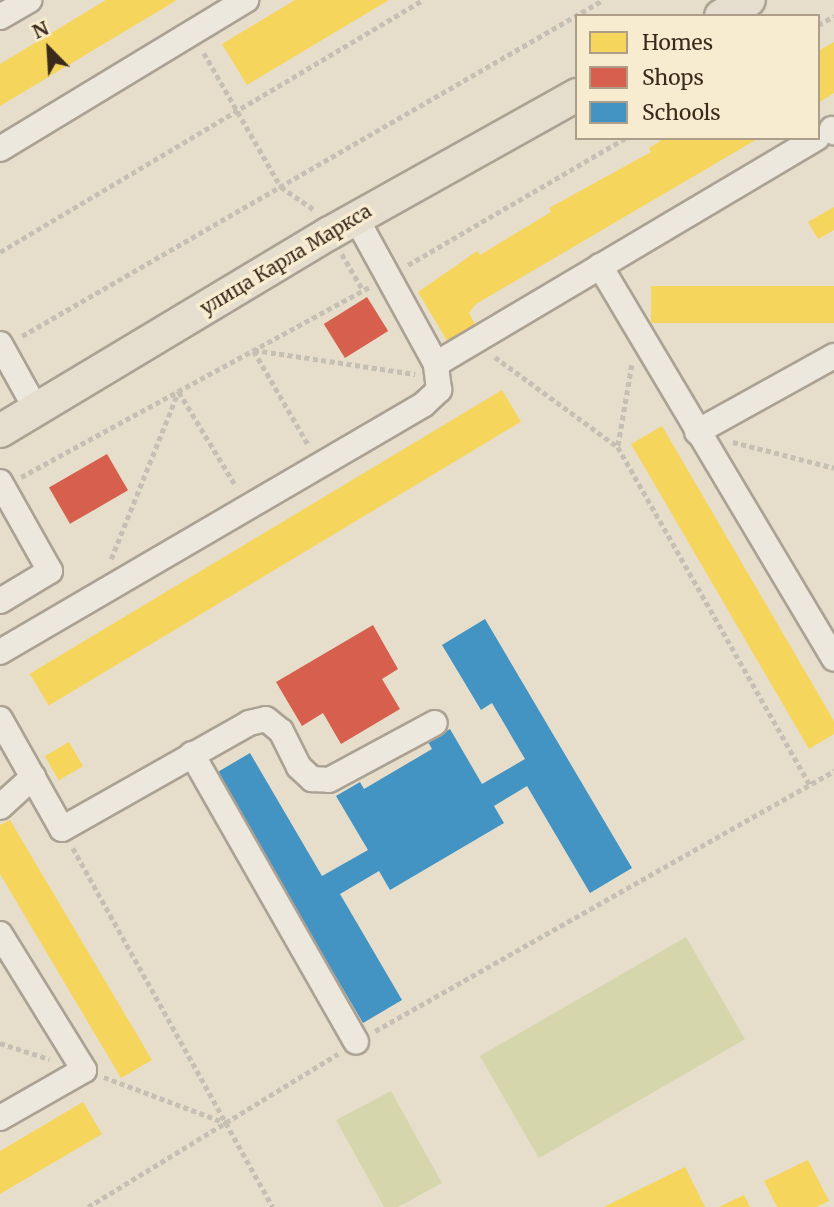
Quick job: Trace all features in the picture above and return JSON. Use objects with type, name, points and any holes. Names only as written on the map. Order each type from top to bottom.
[{"type":"main road","points":[[724,14],[749,0]]},
{"type":"main road","name":"улица Карла Маркса","points":[[0,430],[343,225],[575,96]]},
{"type":"lane","points":[[0,18],[30,0]]},
{"type":"lane","points":[[0,149],[239,2]]},
{"type":"lane","points":[[437,371],[474,342],[815,140]]},
{"type":"lane","points":[[0,652],[424,404],[439,390],[437,371],[387,277],[343,225]]},
{"type":"lane","points":[[600,266],[834,659]]},
{"type":"lane","points":[[1,346],[36,409]]},
{"type":"lane","points":[[697,432],[834,356]]},
{"type":"lane","points":[[0,601],[50,571],[1,484]]},
{"type":"lane","points":[[0,719],[62,829],[249,723],[265,719],[281,731],[299,767],[312,779],[329,780],[435,723]]},
{"type":"lane","points":[[192,754],[356,1042]]},
{"type":"lane","points":[[0,807],[33,777]]},
{"type":"lane","points":[[0,934],[84,1070],[0,1118]]},
{"type":"path","points":[[0,252],[423,0]]},
{"type":"path","points":[[579,14],[603,0]]},
{"type":"path","points":[[1,346],[575,16]]},
{"type":"path","points":[[192,31],[281,187],[318,213],[343,225],[363,290]]},
{"type":"path","points":[[1,484],[387,277],[622,140]]},
{"type":"path","points":[[618,447],[637,330]]},
{"type":"path","points":[[474,342],[618,447],[810,785]]},
{"type":"path","points":[[253,350],[437,371]]},
{"type":"path","points":[[253,350],[319,465]]},
{"type":"path","points":[[178,391],[248,507]]},
{"type":"path","points":[[96,596],[178,391]]},
{"type":"path","points":[[697,432],[834,468]]},
{"type":"path","points":[[88,1207],[227,1124],[356,1042],[834,771]]},
{"type":"path","points":[[62,829],[273,1207]]},
{"type":"path","points":[[0,1044],[84,1070],[227,1124]]},
{"type":"green space","points":[[686,937],[745,1039],[539,1158],[480,1056]]},
{"type":"green space","points":[[391,1091],[442,1183],[398,1207],[384,1207],[336,1120]]},
{"type":"building: Homes","points":[[106,0],[177,0],[0,106],[0,64]]},
{"type":"building: Homes","points":[[295,0],[389,0],[247,85],[222,44]]},
{"type":"building: Homes","points":[[834,42],[834,93],[820,102],[820,50]]},
{"type":"building: Homes","points":[[662,140],[756,140],[476,304],[469,313],[477,328],[449,344],[418,292],[477,251],[480,255],[551,212],[549,208],[651,152],[649,148]]},
{"type":"building: Homes","points":[[834,207],[834,230],[818,239],[808,222]]},
{"type":"building: Homes","points":[[651,286],[834,286],[834,323],[651,323]]},
{"type":"building: Homes","points":[[502,390],[521,422],[49,706],[30,674]]},
{"type":"building: Homes","points":[[662,426],[834,721],[834,734],[809,749],[631,444]]},
{"type":"building: Homes","points":[[69,742],[83,766],[59,780],[45,756]]},
{"type":"building: Homes","points":[[10,820],[152,1060],[121,1078],[0,874],[0,825]]},
{"type":"building: Homes","points":[[83,1102],[102,1134],[0,1194],[0,1151]]},
{"type":"building: Homes","points":[[808,1160],[829,1201],[816,1207],[777,1207],[764,1181]]},
{"type":"building: Homes","points":[[685,1167],[705,1207],[604,1207],[636,1191]]},
{"type":"building: Homes","points":[[744,1195],[750,1207],[719,1207]]},
{"type":"building: Shops","points":[[367,297],[388,331],[345,358],[324,324]]},
{"type":"building: Shops","points":[[107,454],[128,490],[70,524],[49,487]]},
{"type":"building: Shops","points":[[373,625],[398,669],[382,679],[400,709],[341,744],[323,713],[302,726],[276,682]]},
{"type":"building: Schools","points":[[485,619],[632,868],[590,893],[527,786],[494,806],[504,823],[390,890],[379,871],[340,894],[402,1000],[363,1023],[216,773],[250,753],[322,876],[368,850],[336,796],[360,782],[364,789],[432,749],[428,742],[450,729],[482,784],[525,759],[492,703],[481,710],[442,645]]}]
